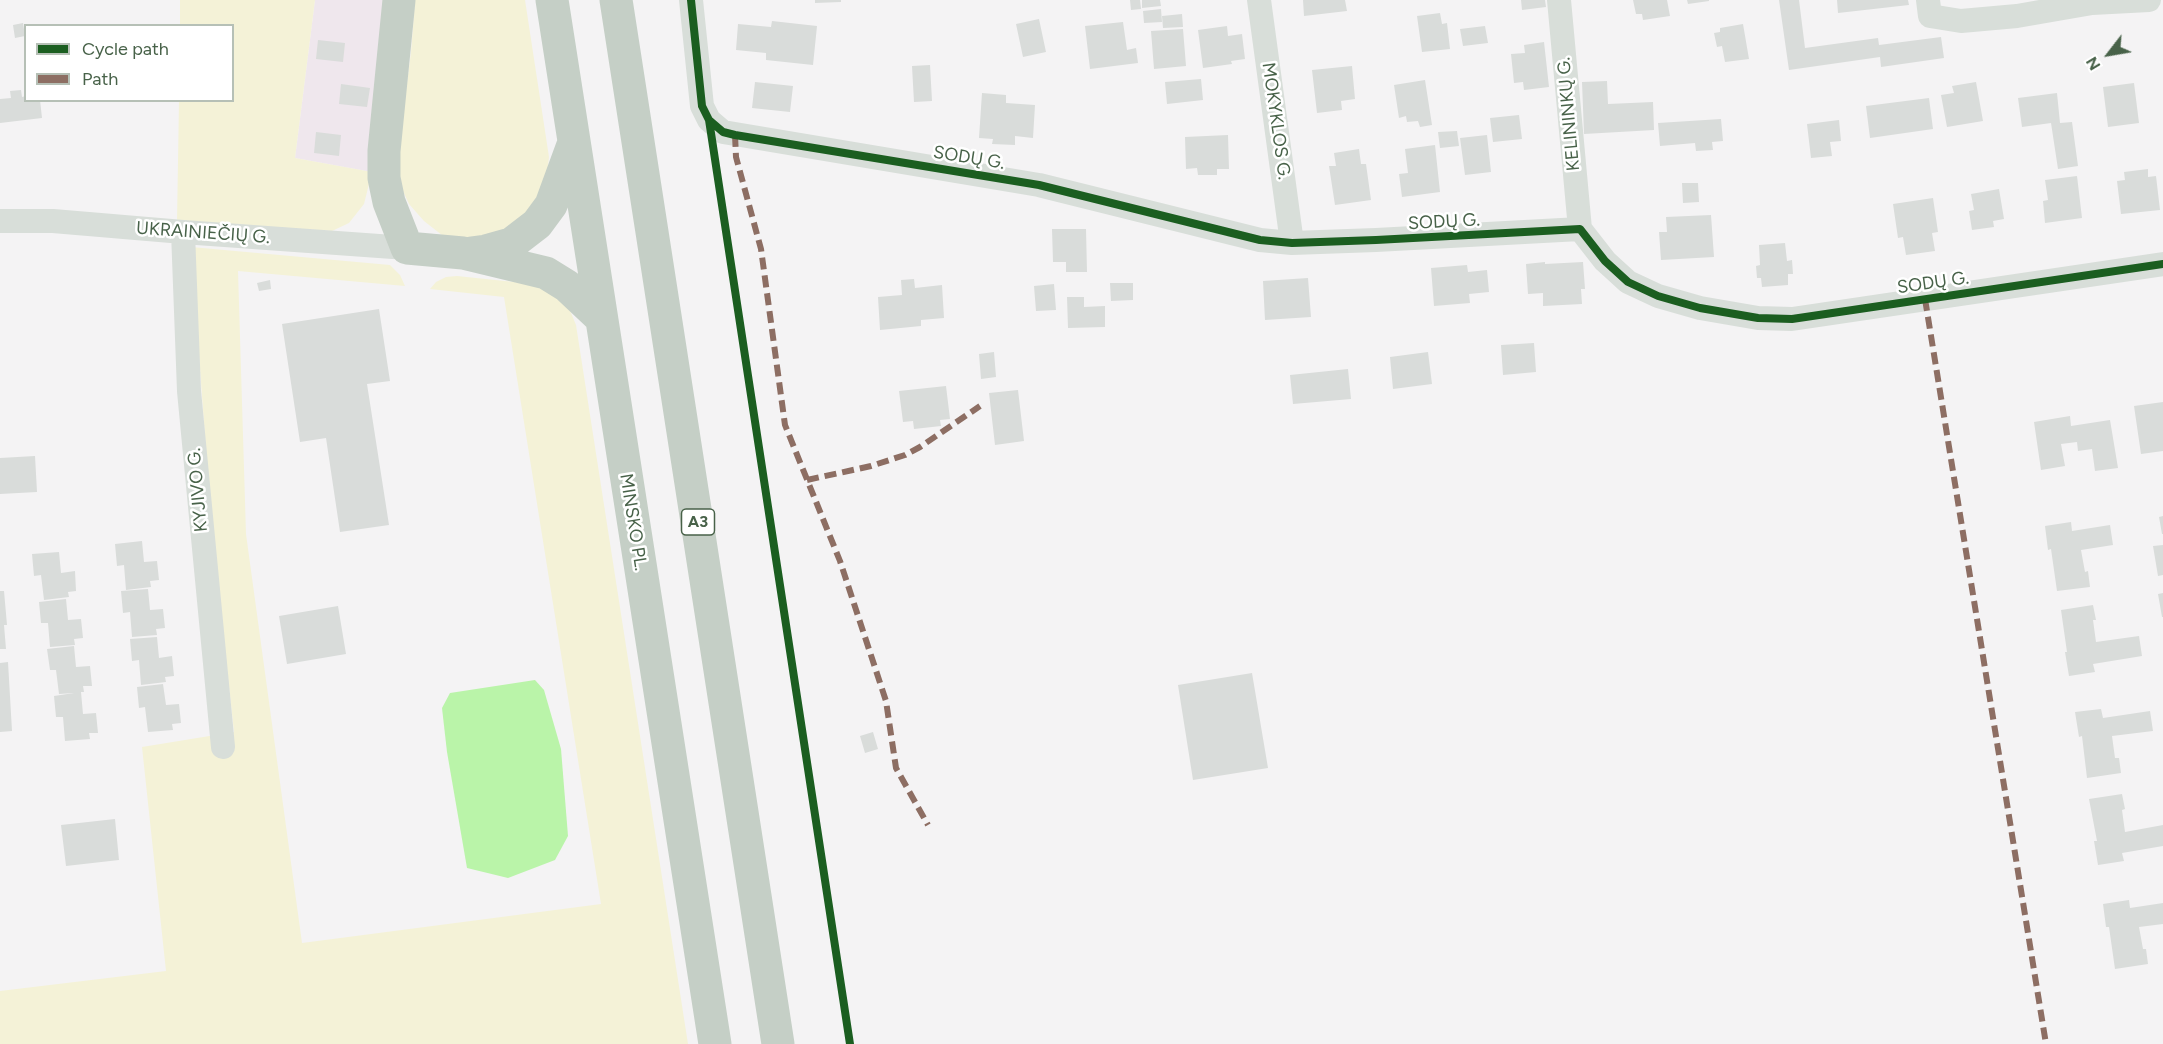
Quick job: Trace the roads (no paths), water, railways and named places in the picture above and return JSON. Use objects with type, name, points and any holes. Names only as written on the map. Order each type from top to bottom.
[{"type":"highway","points":[[399,0],[384,151],[384,178],[389,202],[407,248],[463,254],[546,273],[567,286],[601,318]]},
{"type":"highway","name":"MINSKO PL.","points":[[552,0],[715,1044]]},
{"type":"highway","name":"A3","points":[[616,0],[778,1044]]},
{"type":"highway","points":[[463,254],[511,244],[537,224],[551,205],[574,142]]},
{"type":"street","name":"SODŲ G.","points":[[691,0],[702,106],[709,120],[723,132],[1039,185],[1260,240],[1292,243],[1580,229],[1605,261],[1628,282],[1658,297],[1700,308],[1758,318],[1792,319],[2163,264]]},
{"type":"street","name":"MOKYKLOS G.","points":[[1259,0],[1292,243]]},
{"type":"street","name":"KELININKŲ G.","points":[[1559,0],[1580,229]]},
{"type":"street","points":[[1928,0],[1930,16],[1961,21],[2017,16],[2092,3],[2149,0]]},
{"type":"street","points":[[2154,0],[2163,1]]},
{"type":"street","name":"UKRAINIEČIŲ G.","points":[[0,221],[53,221],[407,248]]},
{"type":"street","name":"KYJIVO G.","points":[[183,232],[189,391],[223,747]]}]
